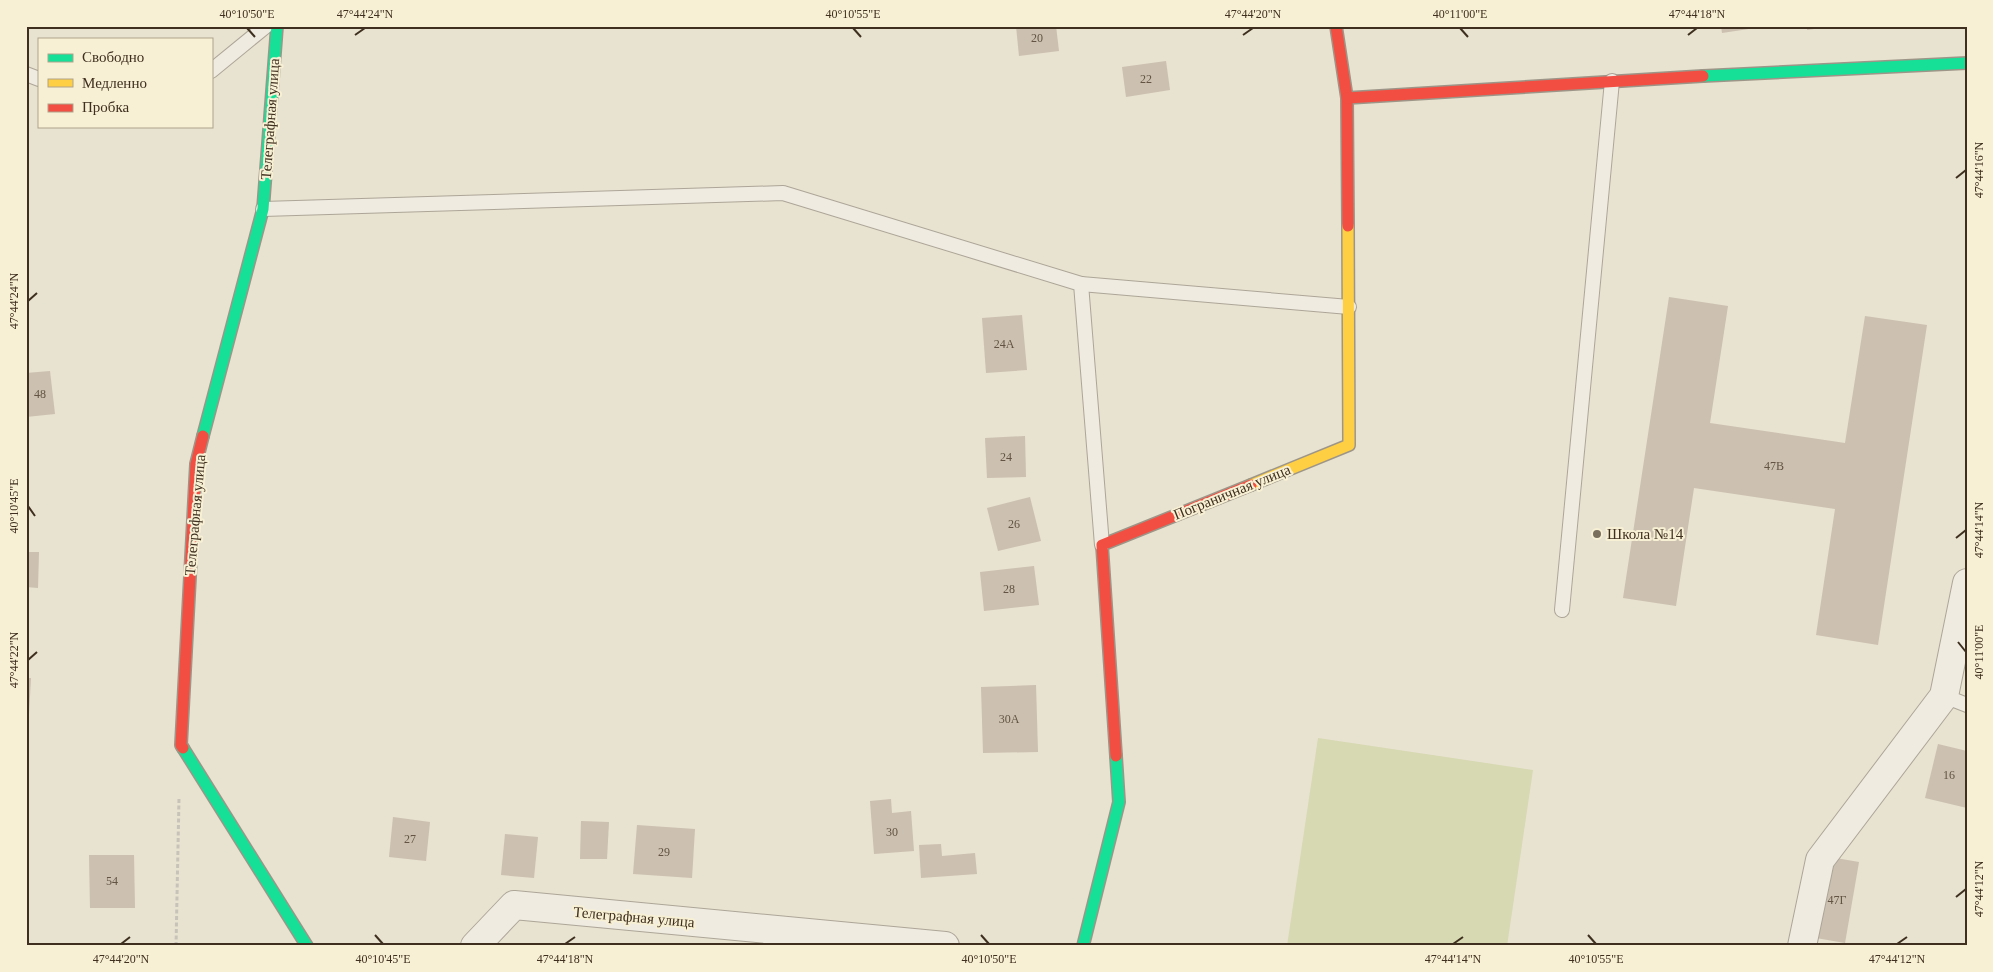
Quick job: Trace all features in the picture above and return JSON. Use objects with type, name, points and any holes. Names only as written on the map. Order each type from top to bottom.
[{"type":"street","name":"Телеграфная улица","points":[[278,26],[263,209],[196,464],[181,745],[308,946]]},
{"type":"street","name":"Пограничная улица","points":[[1102,545],[1349,445],[1347,98],[1336,26]]},
{"type":"street","points":[[1347,98],[1612,81],[1967,62]]},
{"type":"street","points":[[1083,946],[1119,802],[1102,545]]},
{"type":"street","points":[[1802,946],[1820,860],[1955,700],[1967,583]]},
{"type":"street","name":"Телеграфная улица","points":[[475,946],[514,905],[945,946]]},
{"type":"lane","points":[[212,70],[266,26]]},
{"type":"lane","points":[[26,74],[38,79]]},
{"type":"lane","points":[[1562,610],[1612,81]]},
{"type":"lane","points":[[263,209],[783,193],[1081,284],[1349,306]]},
{"type":"lane","points":[[1081,284],[1102,545]]},
{"type":"path","points":[[176,946],[180,793]]},
{"type":"green space","points":[[1318,738],[1533,770],[1507,946],[1287,946]]},
{"type":"building","points":[[1016,26],[1056,26],[1059,51],[1019,56]]},
{"type":"building","points":[[1721,26],[1762,26],[1762,27],[1722,33]]},
{"type":"building","points":[[1807,26],[1829,26],[1829,27],[1807,30]]},
{"type":"building","points":[[1166,61],[1170,90],[1126,97],[1122,67]]},
{"type":"building","points":[[1669,297],[1728,306],[1710,423],[1845,443],[1865,316],[1927,325],[1878,645],[1816,635],[1835,509],[1694,488],[1676,606],[1623,598]]},
{"type":"building","points":[[1022,315],[1027,370],[986,373],[982,318]]},
{"type":"building","points":[[50,371],[55,414],[26,417],[26,373]]},
{"type":"building","points":[[1025,436],[1026,477],[987,478],[985,438]]},
{"type":"building","points":[[1030,497],[1041,541],[998,551],[987,508]]},
{"type":"building","points":[[26,552],[39,552],[38,588],[26,587]]},
{"type":"building","points":[[1034,566],[1039,605],[984,611],[980,572]]},
{"type":"building","points":[[26,678],[31,678],[29,714],[26,714]]},
{"type":"building","points":[[1036,685],[1038,752],[983,753],[981,687]]},
{"type":"building","points":[[1938,744],[1967,751],[1967,808],[1925,798]]},
{"type":"building","points":[[891,799],[892,813],[911,811],[914,851],[874,854],[870,801]]},
{"type":"building","points":[[393,817],[430,822],[426,861],[389,857]]},
{"type":"building","points":[[581,821],[609,822],[607,859],[580,859]]},
{"type":"building","points":[[637,825],[695,829],[692,878],[633,874]]},
{"type":"building","points":[[505,834],[538,837],[534,878],[501,875]]},
{"type":"building","points":[[941,844],[942,856],[975,853],[977,874],[921,878],[919,845]]},
{"type":"building","points":[[89,855],[134,855],[135,908],[90,908]]},
{"type":"building","points":[[1830,857],[1859,862],[1845,943],[1816,938]]},
{"type":"traffic: fast","points":[[203,436],[263,209],[277,26]]},
{"type":"traffic: fast","points":[[1703,76],[1967,63]]},
{"type":"traffic: fast","points":[[183,748],[307,946]]},
{"type":"traffic: fast","points":[[1083,946],[1119,802],[1116,756]]},
{"type":"traffic: slow","points":[[1251,485],[1349,445],[1348,226]]},
{"type":"traffic: jam","points":[[1336,26],[1347,98],[1348,226]]},
{"type":"traffic: jam","points":[[1347,98],[1703,76]]},
{"type":"traffic: jam","points":[[183,748],[181,745],[196,464],[203,436]]},
{"type":"traffic: jam","points":[[1116,756],[1102,545],[1251,485]]},
{"type":"place","name":"Школа №14","points":[[1597,534]]}]
